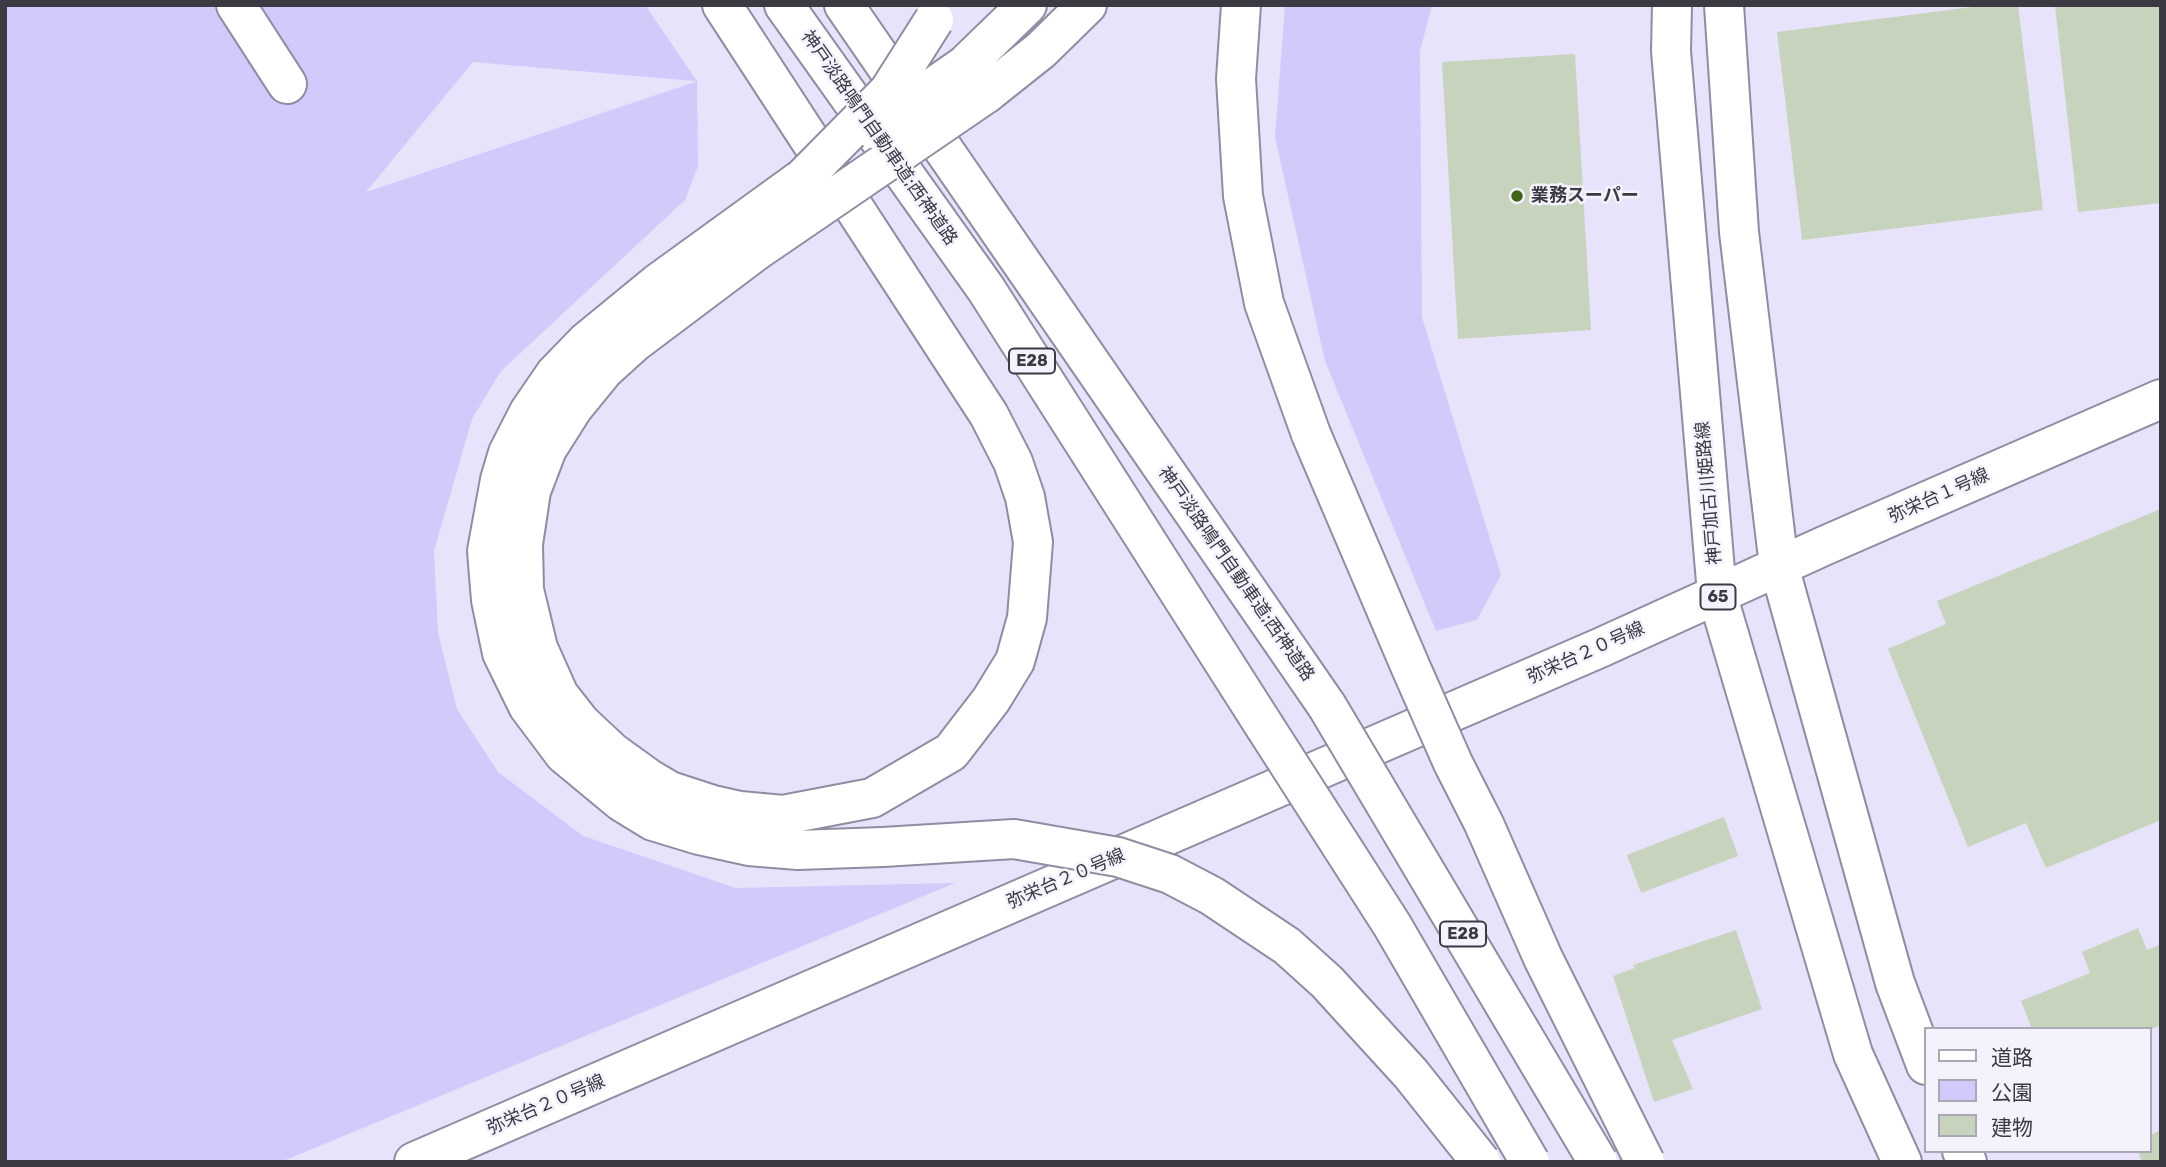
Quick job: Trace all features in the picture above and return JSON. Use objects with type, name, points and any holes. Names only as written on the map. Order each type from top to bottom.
[{"type":"main road","points":[[236,5],[287,84]]},
{"type":"main road","points":[[722,5],[989,415],[1013,462],[1025,497],[1033,542],[1027,618],[1015,661],[991,700],[951,752],[872,798],[783,815],[740,811],[692,798],[648,779],[612,752],[581,723],[559,695],[538,648],[524,590],[523,544],[531,491],[547,449],[573,408],[604,370],[809,194],[889,91],[938,13]]},
{"type":"main road","name":"神戸淡路鳴門自動車道;西神道路","points":[[784,5],[986,289],[1392,925],[1530,1162]]},
{"type":"main road","name":"神戸淡路鳴門自動車道;西神道路","points":[[844,5],[1327,706],[1598,1162]]},
{"type":"main road","points":[[976,79],[1027,5]]},
{"type":"main road","points":[[1087,5],[1041,50],[976,79],[809,194],[658,283],[586,342],[555,374],[529,412],[508,453],[500,480],[487,551],[491,600],[502,653],[528,706],[564,754],[622,802],[653,821],[749,846],[798,850],[1014,839],[1118,857],[1170,874],[1212,895],[1287,946],[1327,982],[1411,1074],[1481,1162]]},
{"type":"main road","points":[[1241,5],[1237,79],[1243,196],[1265,303],[1311,434],[1453,763],[1484,824],[1543,958],[1645,1162]]},
{"type":"main road","name":"神戸加古川姫路線","points":[[1672,5],[1671,51],[1717,594],[1853,1054],[1902,1162]]},
{"type":"main road","points":[[1724,5],[1739,232],[1779,566],[1895,984],[1924,1060]]},
{"type":"main road","name":"弥栄台１号線","points":[[1717,594],[2161,399]]},
{"type":"main road","name":"弥栄台２０号線","points":[[414,1162],[1602,647],[1717,594]]},
{"type":"green space","points":[[5,5],[645,5],[697,81],[698,166],[685,200],[501,371],[472,419],[434,551],[438,633],[457,709],[498,772],[583,836],[736,888],[955,883],[283,1161],[5,1162]],"holes":[[[473,62],[695,82],[366,192]]]},
{"type":"green space","points":[[1285,5],[1432,5],[1420,51],[1422,317],[1501,575],[1477,620],[1436,631],[1325,361],[1275,137]]},
{"type":"building","points":[[1988,5],[2018,5],[2043,210],[1802,240],[1777,32]]},
{"type":"building","points":[[2055,5],[2161,5],[2161,203],[2078,212]]},
{"type":"building","name":"業務スーパー","points":[[1575,54],[1591,330],[1458,339],[1442,62]]},
{"type":"building","points":[[2161,509],[2161,820],[2046,868],[2026,823],[1968,847],[1888,649],[1946,624],[1937,601]]},
{"type":"building","points":[[1724,817],[1738,856],[1641,893],[1627,855]]},
{"type":"building","points":[[2138,928],[2147,950],[2161,944],[2161,1025],[2152,1029],[2031,1027],[2021,1001],[2090,973],[2082,952]]},
{"type":"building","points":[[1736,930],[1762,1009],[1672,1040],[1693,1089],[1654,1102],[1613,976],[1635,968],[1633,965]]},
{"type":"building","points":[[2161,1130],[2161,1162],[2142,1162],[2139,1153],[2152,1153],[2152,1134]]},
{"type":"place","name":"業務スーパー","points":[[1517,196]]}]
